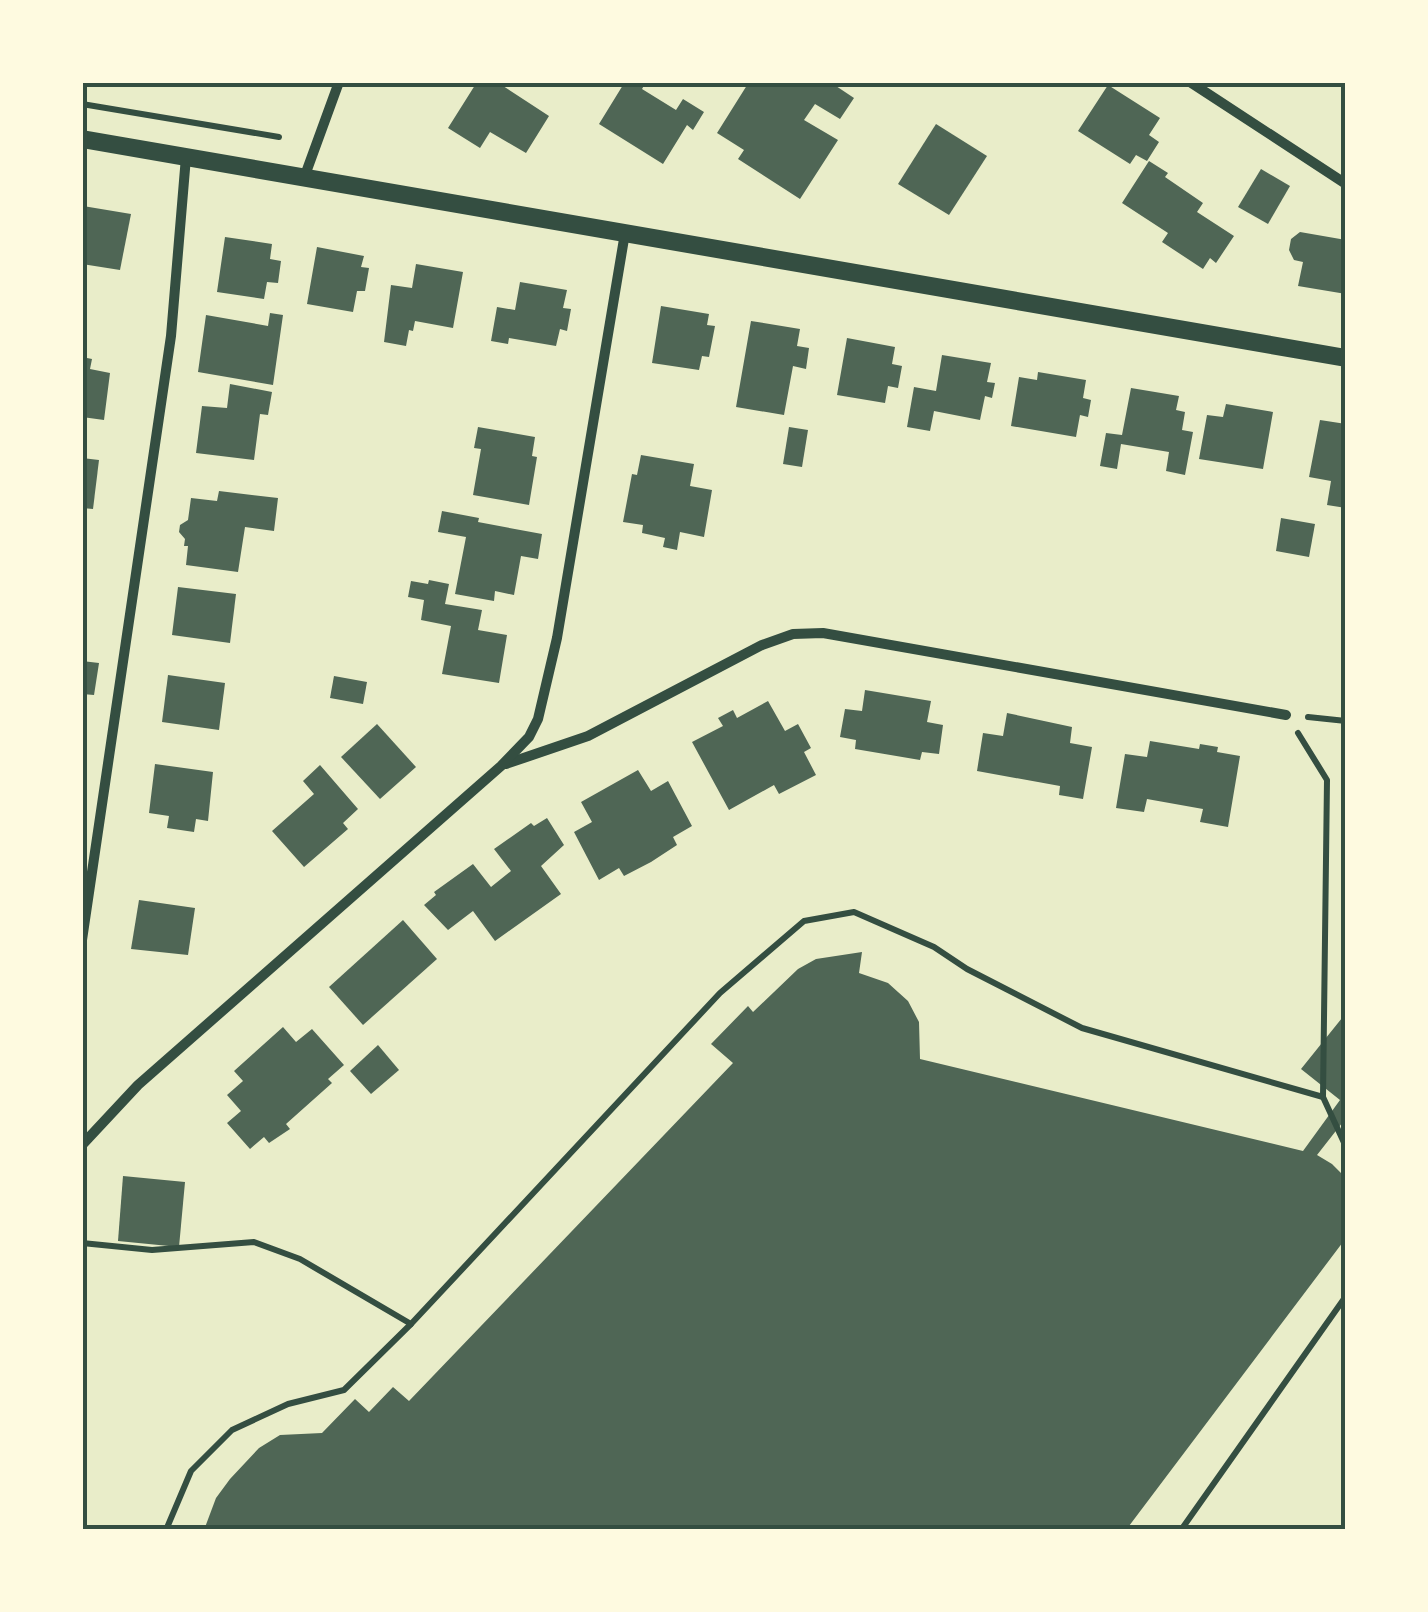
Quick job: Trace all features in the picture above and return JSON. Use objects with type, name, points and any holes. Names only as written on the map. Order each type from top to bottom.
[{"type":"street","points":[[304,178],[338,82]]},
{"type":"street","points":[[1190,82],[1346,184]]},
{"type":"street","points":[[82,140],[1346,358]]},
{"type":"street","points":[[82,940],[170,336],[186,157]]},
{"type":"street","points":[[82,1144],[138,1085],[501,766],[528,737],[546,693],[625,234]]},
{"type":"street","points":[[501,766],[588,736],[762,645],[793,634],[823,633],[1286,715]]},
{"type":"path","points":[[82,104],[279,137]]},
{"type":"path","points":[[1286,715],[1346,721]]},
{"type":"path","points":[[1286,715],[1328,780],[1323,1097],[1346,1147]]},
{"type":"path","points":[[166,1530],[191,1470],[232,1430],[288,1404],[344,1390],[720,993],[804,921],[854,912],[934,946],[967,968],[1082,1028],[1323,1097]]},
{"type":"path","points":[[82,1243],[152,1250],[254,1242],[300,1260],[410,1324]]},
{"type":"path","points":[[1185,1527],[1346,1296]]},
{"type":"building","points":[[477,82],[497,82],[549,116],[526,153],[490,132],[480,148],[448,128]]},
{"type":"building","points":[[620,82],[646,82],[642,89],[676,110],[683,99],[704,112],[693,130],[687,125],[663,164],[599,124],[623,85]]},
{"type":"building","points":[[749,82],[765,87],[768,82],[830,82],[854,98],[840,119],[815,104],[804,120],[838,140],[800,199],[738,159],[744,150],[717,133]]},
{"type":"building","points":[[1108,85],[1160,118],[1149,135],[1159,142],[1147,161],[1136,155],[1130,164],[1078,131]]},
{"type":"building","points":[[936,124],[987,156],[949,215],[898,184]]},
{"type":"building","points":[[1149,161],[1203,203],[1197,212],[1234,236],[1216,263],[1210,258],[1203,269],[1162,242],[1168,233],[1122,203]]},
{"type":"building","points":[[1261,169],[1290,186],[1268,224],[1238,207]]},
{"type":"building","points":[[83,206],[131,214],[120,270],[82,264]]},
{"type":"building","points":[[1300,232],[1346,240],[1346,294],[1298,286],[1303,262],[1294,260],[1289,250],[1291,239]]},
{"type":"building","points":[[225,237],[272,244],[270,259],[281,261],[278,283],[267,282],[264,299],[217,292]]},
{"type":"building","points":[[317,247],[364,256],[361,267],[369,268],[365,291],[357,291],[353,312],[307,304]]},
{"type":"building","points":[[416,264],[463,272],[453,328],[415,321],[406,346],[384,342],[391,285],[412,288]]},
{"type":"building","points":[[520,282],[567,290],[563,308],[571,309],[567,331],[560,329],[556,346],[509,338],[508,344],[491,341],[497,307],[515,310]]},
{"type":"building","points":[[661,306],[709,314],[707,325],[715,326],[709,357],[702,356],[699,370],[652,363]]},
{"type":"building","points":[[270,313],[283,315],[273,385],[198,372],[206,315],[268,326]]},
{"type":"building","points":[[751,321],[800,329],[797,346],[809,348],[806,369],[793,366],[784,415],[736,407]]},
{"type":"building","points":[[847,338],[895,347],[892,364],[902,366],[898,388],[888,386],[885,403],[837,395]]},
{"type":"building","points":[[942,355],[991,363],[987,382],[995,383],[992,398],[985,396],[980,420],[934,411],[930,431],[907,427],[914,387],[936,391]]},
{"type":"building","points":[[82,357],[92,359],[90,369],[110,373],[104,420],[82,417]]},
{"type":"building","points":[[1038,372],[1086,380],[1083,398],[1091,400],[1088,417],[1080,415],[1076,437],[1011,426],[1019,377],[1037,380]]},
{"type":"building","points":[[230,384],[272,392],[268,415],[260,414],[254,460],[196,453],[202,406],[227,408]]},
{"type":"building","points":[[1131,388],[1179,396],[1176,410],[1185,412],[1182,430],[1193,432],[1185,475],[1166,471],[1169,452],[1121,444],[1117,469],[1100,466],[1106,433],[1122,435]]},
{"type":"building","points":[[1226,404],[1273,412],[1263,469],[1199,459],[1207,415],[1223,417]]},
{"type":"building","points":[[1320,420],[1346,424],[1346,508],[1327,505],[1331,481],[1309,477]]},
{"type":"building","points":[[478,427],[535,437],[532,456],[537,457],[529,505],[473,495],[481,449],[474,448]]},
{"type":"building","points":[[789,427],[808,430],[802,467],[783,464]]},
{"type":"building","points":[[641,455],[694,464],[690,486],[712,490],[704,537],[680,532],[677,550],[663,547],[665,538],[642,533],[643,525],[623,522],[632,474],[637,475]]},
{"type":"building","points":[[82,458],[99,460],[93,509],[82,508]]},
{"type":"building","points":[[219,491],[278,498],[274,531],[245,527],[238,572],[186,565],[188,546],[184,546],[185,539],[179,532],[180,525],[188,520],[191,498],[217,501]]},
{"type":"building","points":[[442,511],[542,534],[538,559],[521,556],[514,595],[495,591],[494,601],[455,594],[466,537],[438,532]]},
{"type":"building","points":[[1281,518],[1315,524],[1309,557],[1276,551]]},
{"type":"building","points":[[429,580],[449,584],[445,604],[482,610],[478,630],[507,635],[499,683],[442,674],[451,626],[421,620],[424,600],[408,597],[411,581],[428,584]]},
{"type":"building","points":[[178,587],[236,594],[230,643],[172,635]]},
{"type":"building","points":[[82,661],[99,663],[94,695],[82,694]]},
{"type":"building","points":[[168,675],[225,683],[219,730],[162,722]]},
{"type":"building","points":[[334,676],[367,682],[363,704],[330,698]]},
{"type":"building","points":[[865,690],[931,701],[927,722],[943,725],[939,754],[922,752],[920,760],[855,749],[856,740],[840,737],[845,709],[862,711]]},
{"type":"building","points":[[768,701],[785,731],[798,724],[811,748],[804,752],[816,775],[779,794],[774,785],[729,810],[692,742],[723,726],[718,718],[733,710],[737,718]]},
{"type":"building","points":[[1007,713],[1072,727],[1070,743],[1092,747],[1083,799],[1059,795],[1060,786],[977,771],[983,733],[1003,736]]},
{"type":"building","points":[[377,724],[416,767],[380,799],[341,757]]},
{"type":"building","points":[[1150,741],[1199,749],[1200,744],[1218,747],[1217,752],[1240,756],[1228,827],[1200,822],[1203,809],[1147,799],[1144,812],[1116,808],[1125,754],[1147,757]]},
{"type":"building","points":[[155,764],[213,772],[208,821],[196,819],[194,832],[167,828],[169,816],[149,813]]},
{"type":"building","points":[[320,765],[358,809],[343,823],[348,829],[304,867],[272,831],[314,794],[303,781]]},
{"type":"building","points":[[638,770],[651,791],[668,781],[692,826],[673,837],[677,845],[651,862],[624,876],[619,868],[599,880],[574,832],[592,822],[581,802]]},
{"type":"building","points":[[547,818],[564,845],[541,866],[561,894],[495,941],[473,911],[448,930],[424,905],[436,895],[434,892],[473,864],[491,887],[511,871],[494,849],[531,823],[534,826]]},
{"type":"building","points":[[139,900],[195,908],[188,955],[131,949]]},
{"type":"building","points":[[403,920],[437,959],[363,1025],[329,987]]},
{"type":"building","points":[[862,952],[859,973],[888,983],[908,1001],[919,1022],[920,1059],[1303,1151],[1340,1100],[1301,1069],[1342,1018],[1346,1021],[1346,1118],[1317,1155],[1346,1178],[1346,1238],[1126,1530],[204,1530],[216,1498],[259,1448],[280,1435],[322,1433],[355,1399],[369,1412],[393,1387],[409,1401],[733,1063],[711,1044],[748,1006],[753,1012],[798,969],[816,959]]},
{"type":"building","points":[[283,1027],[296,1042],[312,1029],[344,1065],[328,1079],[332,1083],[286,1124],[290,1129],[269,1143],[264,1137],[250,1149],[227,1123],[241,1111],[227,1095],[243,1081],[234,1071]]},
{"type":"building","points":[[378,1045],[399,1070],[371,1094],[350,1071]]},
{"type":"building","points":[[123,1176],[185,1182],[179,1247],[118,1241]]}]
